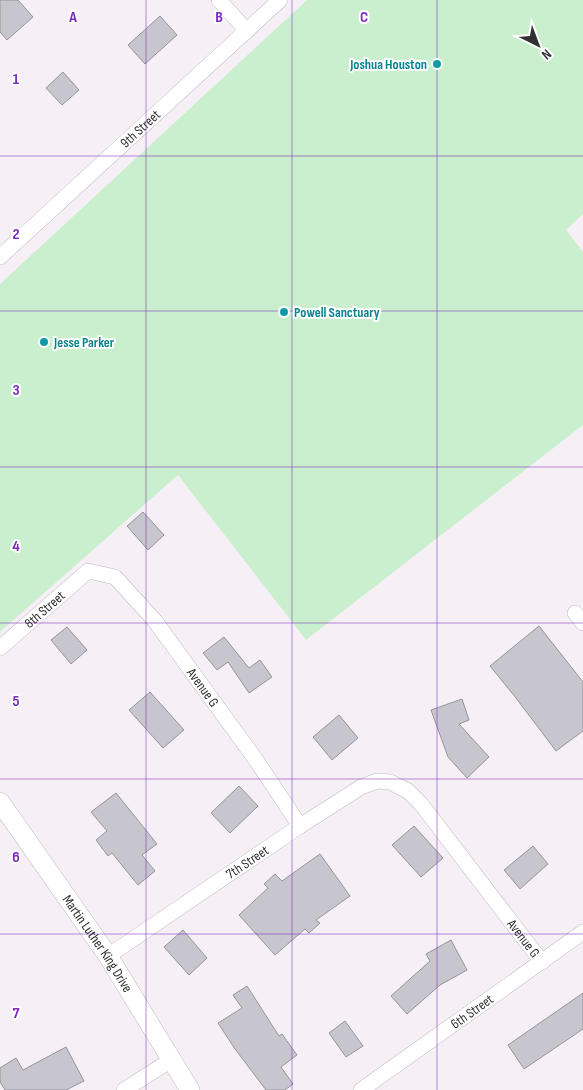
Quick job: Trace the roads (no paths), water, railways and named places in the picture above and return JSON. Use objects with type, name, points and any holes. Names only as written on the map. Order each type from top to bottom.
[{"type":"street","points":[[219,0],[247,32]]},
{"type":"street","name":"9th Street","points":[[0,258],[280,0]]},
{"type":"street","name":"8th Street","points":[[0,648],[88,571]]},
{"type":"street","name":"Avenue G","points":[[88,571],[115,577],[155,621],[256,760],[300,826]]},
{"type":"street","name":"7th Street","points":[[108,956],[361,787],[377,782],[390,782]]},
{"type":"street","name":"Avenue G","points":[[390,782],[408,791],[421,804],[542,962]]},
{"type":"street","name":"Martin Luther King Drive","points":[[0,802],[108,956],[190,1090]]},
{"type":"street","name":"6th Street","points":[[361,1090],[583,932]]},
{"type":"street","points":[[124,1090],[171,1060]]},
{"type":"place","name":"Joshua Houston","points":[[437,64]]},
{"type":"place","name":"Powell Sanctuary","points":[[284,312]]},
{"type":"place","name":"Jesse Parker","points":[[44,342]]}]
